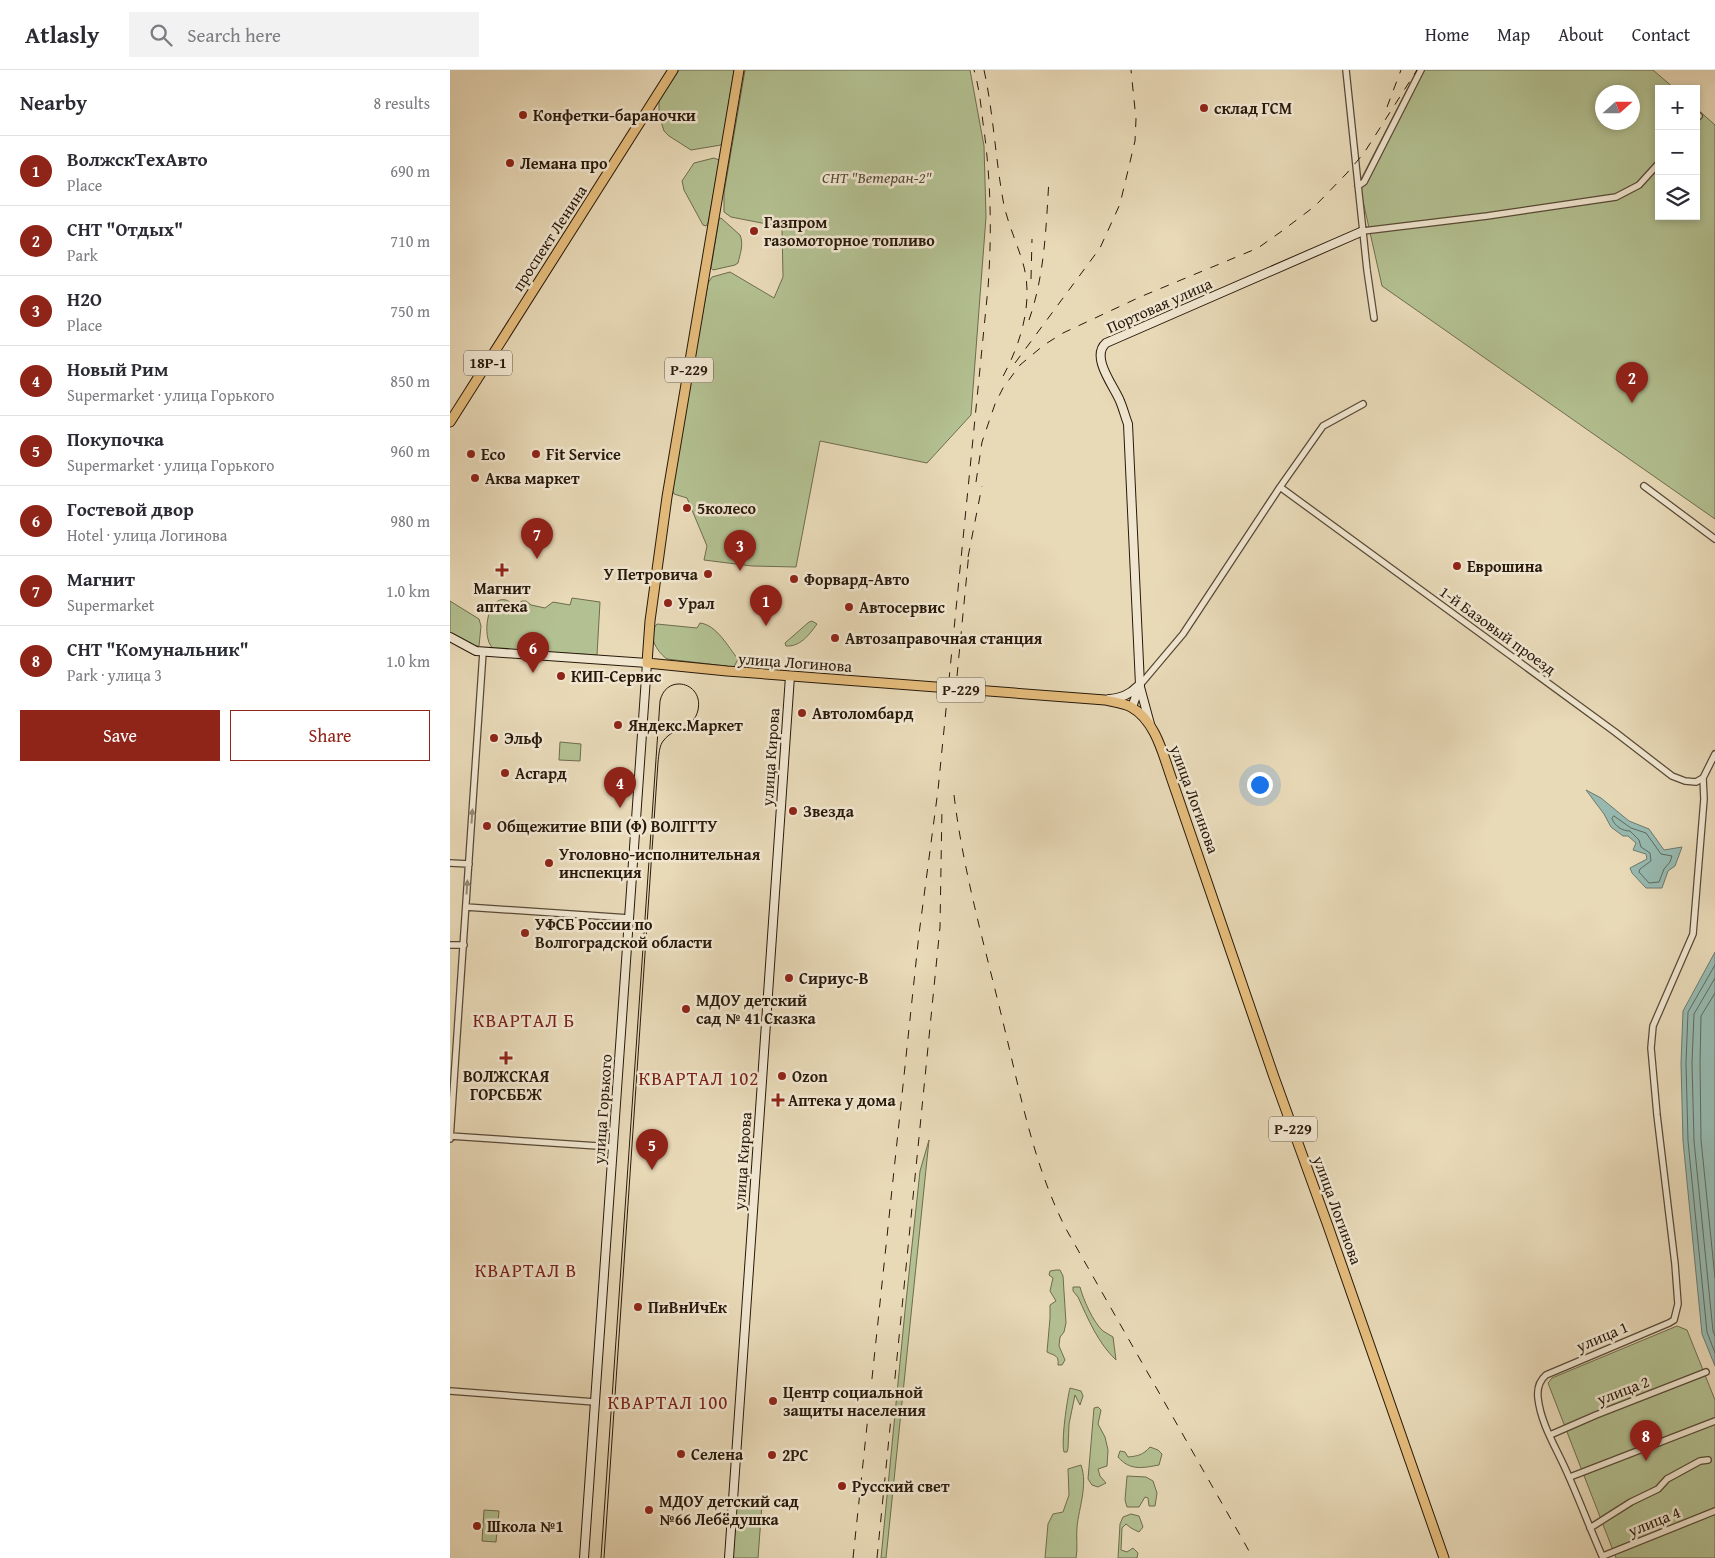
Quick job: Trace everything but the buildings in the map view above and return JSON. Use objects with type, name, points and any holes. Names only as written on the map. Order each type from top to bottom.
[{"type":"main road","name":"проспект Ленина","points":[[450,422],[673,70]]},
{"type":"main road","name":"Р-229","points":[[647,663],[650,621],[667,497],[739,70]]},
{"type":"main road","name":"улица Логинова","points":[[647,663],[727,672],[1105,700],[1132,707],[1144,718],[1158,742],[1204,869],[1274,1077],[1444,1558]]},
{"type":"street","points":[[1346,70],[1374,318]]},
{"type":"street","points":[[1358,186],[1364,182],[1421,70]]},
{"type":"street","points":[[1363,231],[1486,216],[1616,197],[1639,185],[1655,167]]},
{"type":"street","name":"Портовая улица","points":[[1132,707],[1140,685],[1128,424],[1121,402],[1102,366],[1101,350],[1106,343],[1363,231]]},
{"type":"street","points":[[1105,700],[1121,698],[1140,685],[1184,634],[1280,487],[1323,426],[1363,404]]},
{"type":"street","points":[[1644,486],[1715,539]]},
{"type":"street","name":"1-й Базовый проезд","points":[[1280,487],[1615,732],[1672,776],[1685,782],[1696,782],[1704,778]]},
{"type":"street","name":"улица Логинова","points":[[450,637],[469,648],[483,652],[647,663]]},
{"type":"street","points":[[483,652],[450,1137],[613,1147]]},
{"type":"street","name":"улица Горького","points":[[584,1558],[647,663]]},
{"type":"street","name":"улица Кирова","points":[[729,1558],[790,676]]},
{"type":"street","points":[[1140,685],[1151,728]]},
{"type":"street","points":[[1704,778],[1715,754]]},
{"type":"street","name":"улица 1","points":[[1550,1435],[1538,1398],[1540,1380],[1546,1375],[1669,1323],[1674,1320],[1678,1304],[1651,1048],[1653,1026],[1693,934],[1704,778]]},
{"type":"street","points":[[450,863],[469,864]]},
{"type":"street","points":[[466,907],[629,918]]},
{"type":"street","points":[[450,944],[464,945]]},
{"type":"street","name":"улица 2","points":[[1550,1435],[1612,1408],[1706,1372]]},
{"type":"street","points":[[450,1391],[595,1402]]},
{"type":"street","points":[[1570,1477],[1715,1421]]},
{"type":"street","points":[[1550,1435],[1570,1477],[1603,1557]]},
{"type":"street","points":[[1590,1528],[1631,1502],[1658,1489],[1667,1479],[1700,1461],[1708,1460]]},
{"type":"street","name":"улица 4","points":[[1603,1557],[1715,1511]]},
{"type":"green space","points":[[679,70],[734,70],[721,145],[691,150],[664,131],[659,115],[659,101]]},
{"type":"green space","name":"СНТ \"Ветеран-2\"","points":[[745,70],[970,70],[984,146],[986,217],[971,415],[927,463],[820,441],[796,567],[752,566],[704,560],[707,546],[687,498],[674,494],[672,489],[708,283],[712,277],[730,272],[774,298],[783,277],[782,227],[731,217],[724,212],[724,193]]},
{"type":"green space","points":[[1417,70],[1653,70],[1670,85],[1655,85],[1655,220],[1700,220],[1700,112],[1715,125],[1715,519],[1382,286],[1359,183]]},
{"type":"green space","points":[[714,158],[719,160],[719,164],[706,226],[703,225],[684,190],[682,181],[694,163]]},
{"type":"green space","points":[[721,218],[740,235],[741,249],[738,263],[713,270],[711,268],[719,219]]},
{"type":"green space","points":[[572,598],[600,602],[597,655],[494,649],[490,644],[487,629],[488,620],[490,611],[499,600],[506,600],[515,606],[522,601],[526,601],[531,605],[545,608],[553,602],[570,605]]},
{"type":"green space","points":[[450,601],[479,619],[481,626],[479,646],[471,646],[450,633]]},
{"type":"green space","points":[[812,621],[817,624],[807,636],[796,645],[786,646],[785,643]]},
{"type":"green space","points":[[700,623],[712,628],[726,643],[738,659],[734,667],[667,659],[659,652],[653,638],[654,628],[657,624],[697,628]]},
{"type":"green space","points":[[560,742],[581,744],[580,761],[559,760]]},
{"type":"green space","points":[[929,1140],[886,1558],[881,1558],[920,1171]]},
{"type":"green space","points":[[1060,1270],[1063,1276],[1066,1323],[1064,1332],[1060,1337],[1059,1346],[1065,1360],[1062,1365],[1058,1365],[1057,1358],[1047,1352],[1050,1305],[1056,1301],[1050,1291],[1053,1278],[1049,1275],[1050,1271]]},
{"type":"green space","points":[[1073,1287],[1080,1287],[1092,1316],[1103,1331],[1113,1337],[1116,1360],[1099,1338],[1073,1291]]},
{"type":"green space","points":[[1677,1326],[1687,1330],[1715,1400],[1715,1558],[1616,1558],[1548,1383],[1552,1378]]},
{"type":"green space","points":[[1070,1388],[1081,1391],[1083,1396],[1080,1405],[1075,1395],[1069,1424],[1068,1448],[1067,1452],[1064,1452],[1064,1430]]},
{"type":"green space","points":[[1098,1407],[1101,1410],[1098,1424],[1105,1437],[1108,1450],[1107,1466],[1098,1469],[1100,1476],[1106,1483],[1098,1487],[1092,1485],[1088,1479],[1094,1408]]},
{"type":"green space","points":[[1150,1447],[1162,1454],[1159,1465],[1137,1467],[1127,1465],[1118,1457],[1120,1451],[1125,1452],[1128,1457],[1132,1457],[1138,1456]]},
{"type":"green space","points":[[1081,1465],[1084,1480],[1077,1527],[1076,1558],[1045,1558],[1048,1524],[1053,1514],[1063,1512],[1069,1495],[1068,1469]]},
{"type":"green space","points":[[1127,1476],[1146,1477],[1153,1481],[1157,1493],[1155,1506],[1149,1506],[1148,1498],[1145,1497],[1139,1507],[1127,1507],[1125,1500]]},
{"type":"green space","points":[[742,1501],[762,1504],[758,1558],[733,1558],[737,1504]]},
{"type":"green space","points":[[484,1510],[499,1511],[496,1542],[482,1541]]},
{"type":"green space","points":[[1131,1514],[1139,1516],[1143,1527],[1139,1532],[1126,1524],[1122,1528],[1121,1550],[1127,1552],[1133,1548],[1138,1553],[1137,1558],[1118,1558],[1120,1524],[1123,1517]]},
{"type":"water","points":[[1586,790],[1601,798],[1629,821],[1649,829],[1664,850],[1682,847],[1675,866],[1668,871],[1662,888],[1646,888],[1632,873],[1630,868],[1647,859],[1646,854],[1633,850],[1636,843],[1628,836],[1623,836],[1611,827]]},
{"type":"water","points":[[1715,952],[1715,1366],[1702,1334],[1683,1141],[1681,1063],[1683,1011]]},
{"type":"tram line","points":[[601,1558],[660,701],[664,692],[669,687],[676,684],[684,684],[695,693],[698,700],[698,710],[692,721],[673,732],[662,742],[658,762],[604,1558]]},
{"type":"railway","points":[[853,1558],[919,934],[938,790],[988,288],[990,247],[989,185],[981,103],[974,70]]},
{"type":"railway","points":[[984,70],[990,101],[1003,203],[1022,260],[1026,275],[1027,291],[1024,322],[1020,337],[1001,380]]},
{"type":"railway","points":[[1015,363],[1100,248],[1120,204],[1135,141],[1136,119],[1131,70]]},
{"type":"railway","points":[[1387,107],[1401,70]]},
{"type":"railway","points":[[976,482],[982,442],[995,404],[1003,388],[1020,365],[1044,345],[1063,333],[1140,297],[1258,248],[1282,231],[1315,206],[1364,153],[1417,70]]},
{"type":"railway","points":[[1029,320],[1042,268],[1049,179]]},
{"type":"railway","points":[[1031,279],[1032,239]]},
{"type":"railway","points":[[968,557],[982,486]]},
{"type":"railway","points":[[957,676],[969,552]]},
{"type":"railway","points":[[954,795],[975,909],[1028,1127],[1045,1179],[1066,1229],[1253,1558]]},
{"type":"railway","points":[[877,1558],[940,927],[942,806]]},
{"type":"place","name":"склад ГСМ","points":[[1204,108]]},
{"type":"place","name":"Конфетки-бараночки","points":[[523,115]]},
{"type":"place","name":"Лемана про","points":[[510,163]]},
{"type":"place","name":"Газпром газомоторное топливо","points":[[754,231]]},
{"type":"place","name":"СНТ \"Отдых\"","points":[[1632,403]]},
{"type":"place","name":"Eco","points":[[471,454]]},
{"type":"place","name":"Fit Service","points":[[536,454]]},
{"type":"place","name":"Аква маркет","points":[[475,478]]},
{"type":"place","name":"5колесо","points":[[687,508]]},
{"type":"place","name":"Магнит","points":[[537,559]]},
{"type":"place","name":"Еврошина","points":[[1457,566]]},
{"type":"place","name":"Магнит аптека","points":[[502,570]]},
{"type":"place","name":"H2O","points":[[740,571]]},
{"type":"place","name":"У Петровича","points":[[708,574]]},
{"type":"place","name":"Форвард-Авто","points":[[794,579]]},
{"type":"place","name":"Урал","points":[[668,603]]},
{"type":"place","name":"Автосервис","points":[[849,607]]},
{"type":"place","name":"ВолжскТехАвто","points":[[766,626]]},
{"type":"place","name":"Автозаправочная станция","points":[[835,638]]},
{"type":"place","name":"Гостевой двор","points":[[533,673]]},
{"type":"place","name":"КИП-Сервис","points":[[561,676]]},
{"type":"place","name":"Автоломбард","points":[[802,713]]},
{"type":"place","name":"Яндекс.Маркет","points":[[618,725]]},
{"type":"place","name":"Эльф","points":[[494,738]]},
{"type":"place","name":"Асгард","points":[[505,773]]},
{"type":"place","name":"Новый Рим","points":[[620,808]]},
{"type":"place","name":"Звезда","points":[[793,811]]},
{"type":"place","name":"Общежитие ВПИ (Ф) ВОЛГГТУ","points":[[487,826]]},
{"type":"place","name":"Уголовно-исполнительная инспекция","points":[[549,863]]},
{"type":"place","name":"УФСБ России по Волгоградской области","points":[[525,933]]},
{"type":"place","name":"Сириус-В","points":[[789,978]]},
{"type":"place","name":"МДОУ детский сад № 41 Сказка","points":[[686,1009]]},
{"type":"place","name":"ВОЛЖСКАЯ ГОРСББЖ","points":[[506,1058]]},
{"type":"place","name":"Ozon","points":[[782,1076]]},
{"type":"place","name":"Аптека у дома","points":[[778,1100]]},
{"type":"place","name":"Покупочка","points":[[652,1170]]},
{"type":"place","name":"ПиВнИчЕк","points":[[638,1307]]},
{"type":"place","name":"Центр социальной защиты населения","points":[[773,1401]]},
{"type":"place","name":"Селена","points":[[681,1454]]},
{"type":"place","name":"2РС","points":[[772,1455]]},
{"type":"place","name":"СНТ \"Комунальник\"","points":[[1646,1461]]},
{"type":"place","name":"Русский свет","points":[[842,1486]]},
{"type":"place","name":"МДОУ детский сад №66 Лебёдушка","points":[[649,1510]]},
{"type":"place","name":"Школа №1","points":[[477,1526]]},
{"type":"district","name":"КВАРТАЛ Б","points":[[524,1020]]},
{"type":"district","name":"КВАРТАЛ 102","points":[[699,1078]]},
{"type":"district","name":"КВАРТАЛ В","points":[[526,1270]]},
{"type":"district","name":"КВАРТАЛ 100","points":[[668,1402]]}]
